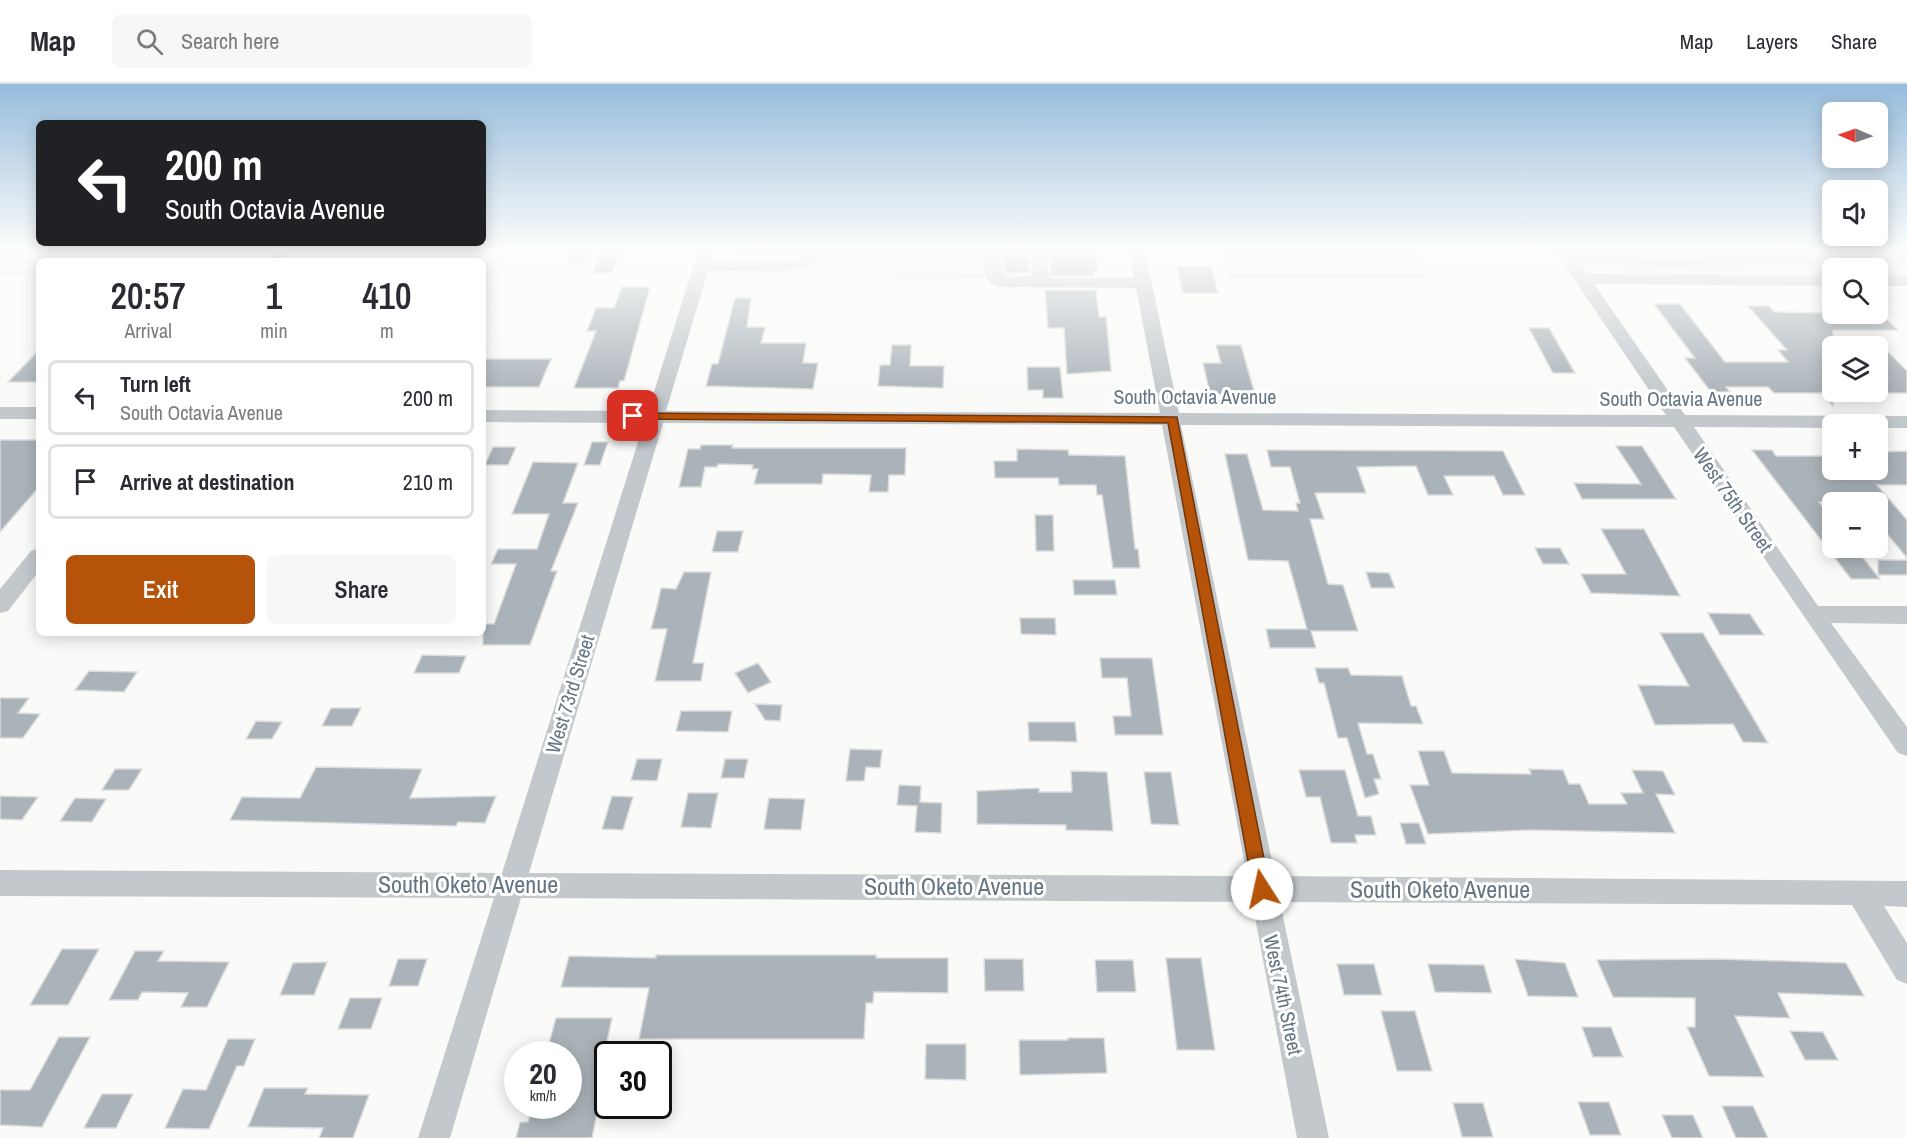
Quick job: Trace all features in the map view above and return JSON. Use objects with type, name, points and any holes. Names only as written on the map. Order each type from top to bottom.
[{"type":"street","name":"West 73rd Street","points":[[434,1138],[690,300]]},
{"type":"street","name":"West 74th Street","points":[[1148,300],[1173,420],[1262,889],[1313,1138]]},
{"type":"street","name":"West 75th Street","points":[[1597,300],[1812,614],[1907,746]]},
{"type":"street","points":[[0,413],[36,413]]},
{"type":"street","name":"South Octavia Avenue","points":[[486,416],[1907,422]]},
{"type":"street","points":[[0,605],[36,560]]},
{"type":"street","points":[[1812,614],[1907,615]]},
{"type":"street","name":"South Oketo Avenue","points":[[0,883],[1907,894]]},
{"type":"street","points":[[1860,892],[1894,931],[1907,970]]},
{"type":"building","points":[[617,300],[646,300],[624,381],[620,381],[618,388],[574,388],[596,331],[587,331],[596,308],[614,308]]},
{"type":"building","points":[[734,300],[751,300],[747,327],[765,327],[761,343],[806,343],[803,363],[818,363],[813,389],[706,386],[712,364],[718,364]]},
{"type":"building","points":[[1046,300],[1097,300],[1099,317],[1106,317],[1111,371],[1067,374],[1064,328],[1048,328]]},
{"type":"building","points":[[1654,304],[1680,304],[1725,362],[1788,362],[1778,350],[1787,350],[1748,306],[1769,306],[1774,312],[1822,313],[1822,324],[1888,324],[1888,321],[1898,330],[1833,330],[1833,336],[1822,336],[1822,393],[1774,393],[1768,387],[1726,387],[1730,392],[1711,392],[1685,358],[1695,358]]},
{"type":"building","points":[[1529,328],[1549,328],[1575,373],[1553,373]]},
{"type":"building","points":[[892,345],[911,345],[910,366],[944,366],[943,388],[878,386],[880,365],[890,365]]},
{"type":"building","points":[[1216,345],[1241,345],[1255,395],[1210,394],[1203,363],[1221,363]]},
{"type":"building","points":[[1888,352],[1907,371],[1907,393],[1888,393]]},
{"type":"building","points":[[36,353],[36,382],[8,382]]},
{"type":"building","points":[[486,359],[551,359],[539,387],[486,387]]},
{"type":"building","points":[[1027,367],[1060,367],[1063,398],[1043,398],[1043,390],[1028,390]]},
{"type":"building","points":[[0,440],[36,440],[36,490],[0,532]]},
{"type":"building","points":[[592,442],[608,442],[600,465],[584,465]]},
{"type":"building","points":[[701,445],[733,445],[732,448],[906,448],[905,475],[889,475],[888,492],[869,492],[871,475],[823,474],[822,484],[754,484],[758,469],[752,469],[753,465],[718,464],[717,467],[705,467],[701,487],[679,487],[688,449],[700,449]]},
{"type":"building","points":[[1616,446],[1642,446],[1676,499],[1582,499],[1574,483],[1641,484]]},
{"type":"building","points":[[493,447],[516,447],[508,465],[486,465]]},
{"type":"building","points":[[1017,449],[1068,450],[1069,455],[1125,456],[1135,549],[1138,549],[1140,568],[1113,568],[1102,495],[1097,495],[1096,485],[1059,485],[1058,478],[995,478],[994,461],[1017,461]]},
{"type":"building","points":[[1267,450],[1503,451],[1525,495],[1503,495],[1494,476],[1444,476],[1453,495],[1428,495],[1416,466],[1357,467],[1366,493],[1315,493],[1324,519],[1310,519],[1328,584],[1343,585],[1358,631],[1311,631],[1316,648],[1270,648],[1266,629],[1307,629],[1288,561],[1248,560],[1225,454],[1247,454],[1263,510],[1298,511],[1296,503],[1300,503],[1290,467],[1271,467]]},
{"type":"building","points":[[1752,450],[1772,450],[1776,456],[1822,456],[1822,480],[1888,480],[1888,452],[1907,451],[1907,485],[1877,485],[1883,492],[1822,492],[1822,502],[1819,502],[1822,506],[1822,541]]},
{"type":"building","points":[[533,462],[578,463],[563,503],[578,503],[551,571],[557,571],[530,645],[483,645],[486,624],[494,624],[516,564],[491,564],[498,549],[537,549],[549,514],[512,514]]},
{"type":"building","points":[[1888,498],[1907,520],[1907,558],[1888,535]]},
{"type":"building","points":[[1035,515],[1053,515],[1054,551],[1036,551]]},
{"type":"building","points":[[1601,529],[1644,529],[1680,596],[1591,593],[1581,574],[1626,574]]},
{"type":"building","points":[[717,531],[743,531],[738,552],[712,552]]},
{"type":"building","points":[[1535,548],[1560,548],[1569,564],[1543,564]]},
{"type":"building","points":[[1835,558],[1863,558],[1880,579],[1851,579]]},
{"type":"building","points":[[1878,560],[1907,560],[1907,575],[1878,575]]},
{"type":"building","points":[[684,572],[711,572],[693,663],[704,663],[701,681],[655,681],[667,629],[651,629],[661,588],[676,589]]},
{"type":"building","points":[[1366,572],[1389,573],[1395,588],[1371,588]]},
{"type":"building","points":[[1073,580],[1115,580],[1117,595],[1074,595]]},
{"type":"building","points":[[1708,613],[1750,614],[1764,635],[1720,635]]},
{"type":"building","points":[[1020,618],[1055,618],[1056,635],[1021,634]]},
{"type":"building","points":[[1660,633],[1703,633],[1768,743],[1743,742],[1733,724],[1655,725],[1638,685],[1689,686]]},
{"type":"building","points":[[422,655],[466,656],[459,673],[414,673]]},
{"type":"building","points":[[1100,658],[1152,658],[1163,735],[1115,735],[1113,716],[1131,716],[1127,678],[1102,678]]},
{"type":"building","points":[[758,663],[771,682],[748,693],[735,673]]},
{"type":"building","points":[[1315,668],[1348,668],[1351,675],[1402,676],[1411,706],[1416,706],[1423,724],[1358,723],[1367,754],[1373,754],[1381,779],[1374,779],[1379,794],[1365,798],[1347,738],[1338,738],[1324,683],[1319,683]]},
{"type":"building","points":[[89,671],[137,672],[124,692],[75,690]]},
{"type":"building","points":[[0,698],[29,698],[18,713],[40,714],[23,738],[0,738]]},
{"type":"building","points":[[755,704],[782,705],[780,721],[765,720]]},
{"type":"building","points":[[331,708],[361,708],[352,726],[322,726]]},
{"type":"building","points":[[681,711],[732,711],[728,732],[676,731]]},
{"type":"building","points":[[256,721],[282,722],[272,739],[246,739]]},
{"type":"building","points":[[1028,722],[1075,722],[1077,742],[1029,741]]},
{"type":"building","points":[[850,749],[882,750],[880,768],[866,767],[864,781],[846,781]]},
{"type":"building","points":[[1418,751],[1444,751],[1452,773],[1531,774],[1529,769],[1563,770],[1569,784],[1580,784],[1589,804],[1627,804],[1621,793],[1643,793],[1632,770],[1663,771],[1675,795],[1656,794],[1675,833],[1531,830],[1428,834],[1410,785],[1429,785]]},
{"type":"building","points":[[637,759],[662,759],[657,781],[631,780]]},
{"type":"building","points":[[725,759],[748,759],[744,778],[721,778]]},
{"type":"building","points":[[316,767],[422,769],[410,798],[496,796],[485,823],[458,822],[456,826],[230,820],[242,797],[300,798]]},
{"type":"building","points":[[115,769],[142,769],[129,790],[102,790]]},
{"type":"building","points":[[1299,770],[1345,770],[1358,816],[1371,816],[1376,835],[1355,835],[1357,843],[1331,843],[1320,797],[1306,797]]},
{"type":"building","points":[[1071,771],[1107,772],[1113,831],[1066,830],[1066,825],[977,824],[977,791],[1039,788],[1039,792],[1072,792]]},
{"type":"building","points":[[1144,772],[1171,772],[1179,825],[1151,824]]},
{"type":"building","points":[[899,785],[921,786],[920,802],[942,803],[941,833],[915,832],[917,806],[897,805]]},
{"type":"building","points":[[688,793],[718,793],[711,828],[681,827]]},
{"type":"building","points":[[0,796],[38,797],[22,820],[0,819]]},
{"type":"building","points":[[612,796],[633,797],[623,830],[602,829]]},
{"type":"building","points":[[75,798],[106,799],[92,822],[60,821]]},
{"type":"building","points":[[769,798],[805,799],[801,830],[764,829]]},
{"type":"building","points":[[1400,823],[1419,823],[1426,844],[1406,844]]},
{"type":"building","points":[[62,949],[99,949],[68,1005],[30,1005]]},
{"type":"building","points":[[135,951],[164,951],[158,961],[229,962],[207,1007],[181,1007],[188,993],[142,992],[138,1000],[109,1000]]},
{"type":"building","points":[[656,955],[876,955],[876,958],[948,958],[948,993],[874,992],[873,1003],[866,1003],[864,1039],[639,1039],[649,988],[561,987],[569,956],[656,958]]},
{"type":"building","points":[[1166,958],[1201,958],[1215,1050],[1177,1050]]},
{"type":"building","points":[[398,959],[427,959],[418,986],[389,986]]},
{"type":"building","points":[[984,959],[1023,959],[1024,991],[985,991]]},
{"type":"building","points":[[1515,959],[1565,963],[1578,997],[1528,996]]},
{"type":"building","points":[[1719,959],[1846,963],[1864,996],[1778,993],[1790,1018],[1735,1016],[1764,1077],[1709,1076],[1687,1027],[1695,1027],[1695,998],[1613,997],[1597,960]]},
{"type":"building","points":[[1095,960],[1133,960],[1136,992],[1097,992]]},
{"type":"building","points":[[327,962],[314,995],[280,995],[293,963]]},
{"type":"building","points":[[1337,964],[1374,964],[1382,995],[1344,995]]},
{"type":"building","points":[[1428,964],[1484,965],[1492,993],[1435,992]]},
{"type":"building","points":[[350,998],[382,998],[371,1029],[338,1029]]},
{"type":"building","points":[[1381,1011],[1415,1011],[1432,1071],[1397,1071]]},
{"type":"building","points":[[556,1018],[612,1018],[607,1041],[594,1041],[594,1119],[596,1119],[592,1138],[516,1138],[520,1122],[528,1122],[529,1119],[582,1119],[582,1041],[550,1041]]},
{"type":"building","points":[[1582,1027],[1611,1027],[1623,1057],[1593,1057]]},
{"type":"building","points":[[1790,1031],[1823,1032],[1838,1060],[1805,1060]]},
{"type":"building","points":[[59,1037],[90,1037],[42,1127],[0,1125],[0,1090],[30,1090]]},
{"type":"building","points":[[1068,1038],[1104,1038],[1107,1073],[1020,1075],[1019,1040],[1068,1040]]},
{"type":"building","points":[[228,1039],[255,1039],[244,1066],[237,1066],[209,1129],[165,1128],[183,1089],[206,1090]]},
{"type":"building","points":[[926,1044],[966,1044],[966,1080],[925,1079]]},
{"type":"building","points":[[264,1088],[308,1088],[305,1094],[369,1095],[353,1138],[319,1138],[323,1128],[248,1127]]},
{"type":"building","points":[[102,1094],[133,1094],[116,1128],[84,1128]]},
{"type":"building","points":[[1578,1102],[1609,1102],[1621,1135],[1590,1135]]},
{"type":"building","points":[[1453,1103],[1483,1103],[1493,1137],[1462,1137]]},
{"type":"building","points":[[1722,1106],[1753,1106],[1768,1138],[1736,1138]]},
{"type":"building","points":[[1662,1115],[1693,1115],[1703,1138],[1672,1138]]},
{"type":"route","points":[[633,416],[1173,420],[1262,889]]}]
